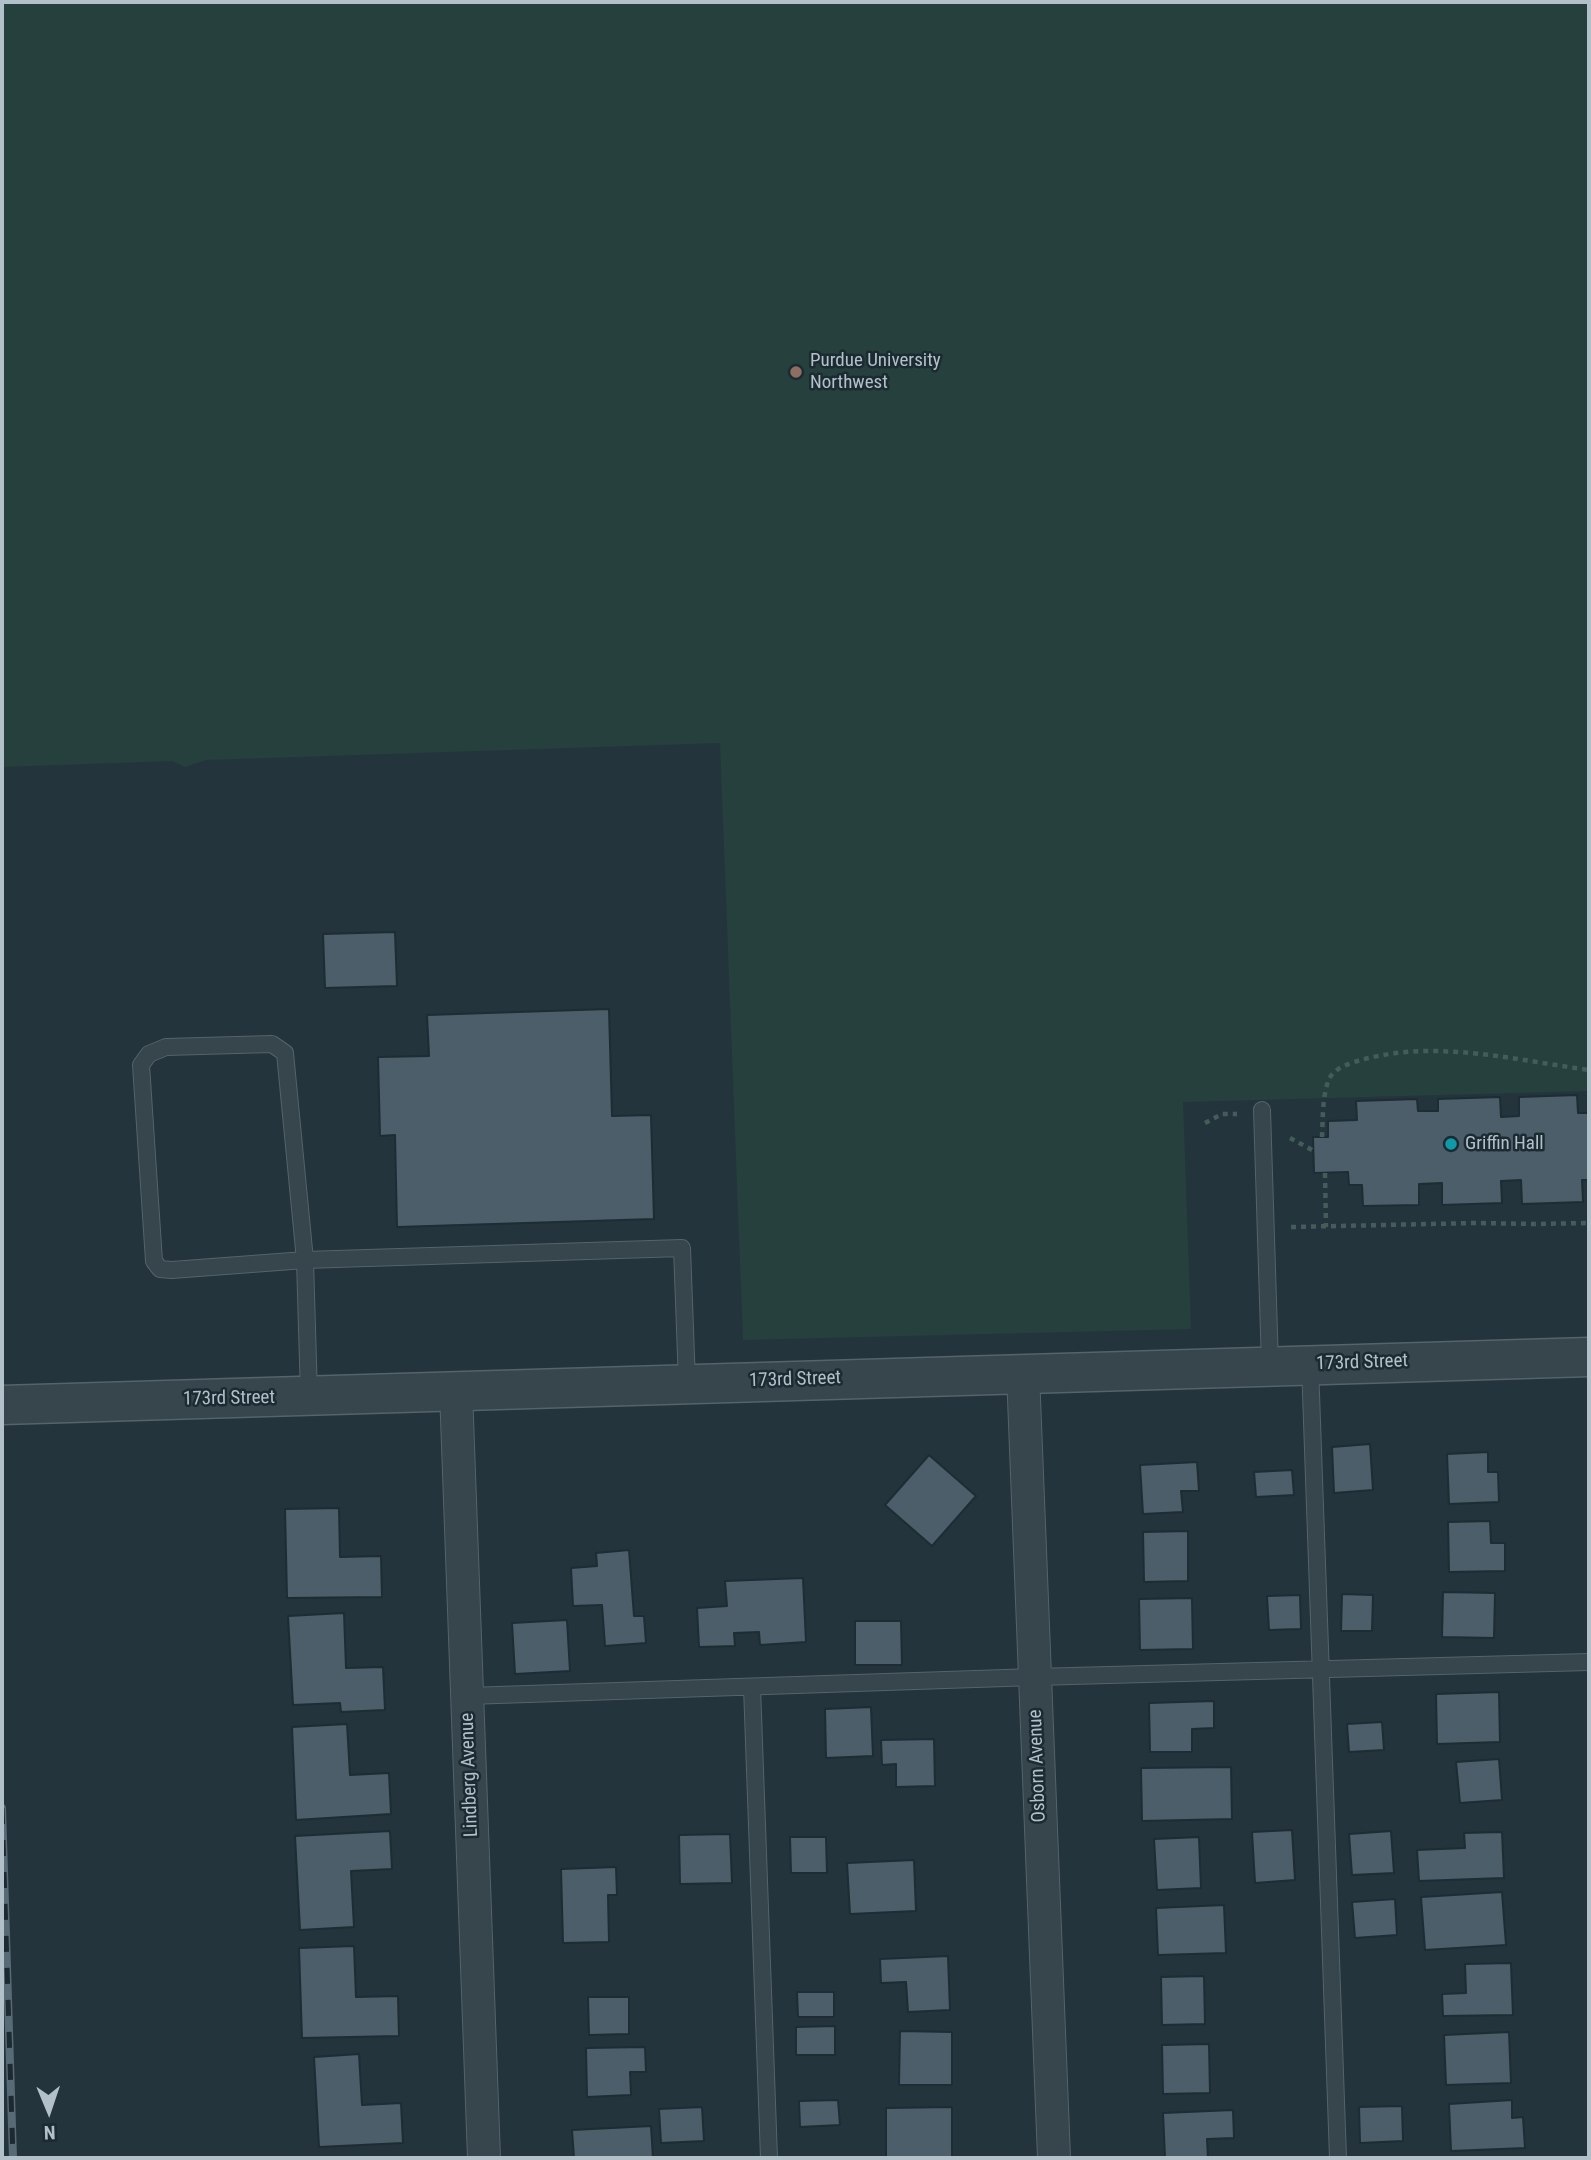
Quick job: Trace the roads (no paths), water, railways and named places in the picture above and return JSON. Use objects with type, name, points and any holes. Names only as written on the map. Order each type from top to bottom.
[{"type":"street","name":"173rd Street","points":[[2,1405],[1589,1357]]},
{"type":"street","name":"Osborn Avenue","points":[[1023,1373],[1054,2158]]},
{"type":"street","name":"Lindberg Avenue","points":[[456,1391],[484,2158]]},
{"type":"lane","points":[[309,1396],[305,1260],[285,1053],[272,1044],[166,1047],[149,1054],[141,1065],[154,1261],[160,1269],[305,1260],[682,1248],[687,1383]]},
{"type":"lane","points":[[1262,1110],[1270,1366]]},
{"type":"lane","points":[[1310,1365],[1338,2158]]},
{"type":"lane","points":[[468,1696],[1589,1662]]},
{"type":"lane","points":[[752,1687],[769,2158]]},
{"type":"railway","points":[[2,1808],[13,2158]]},
{"type":"place","name":"Purdue University Northwest","points":[[796,372]]},
{"type":"place","name":"Griffin Hall","points":[[1451,1144]]}]
